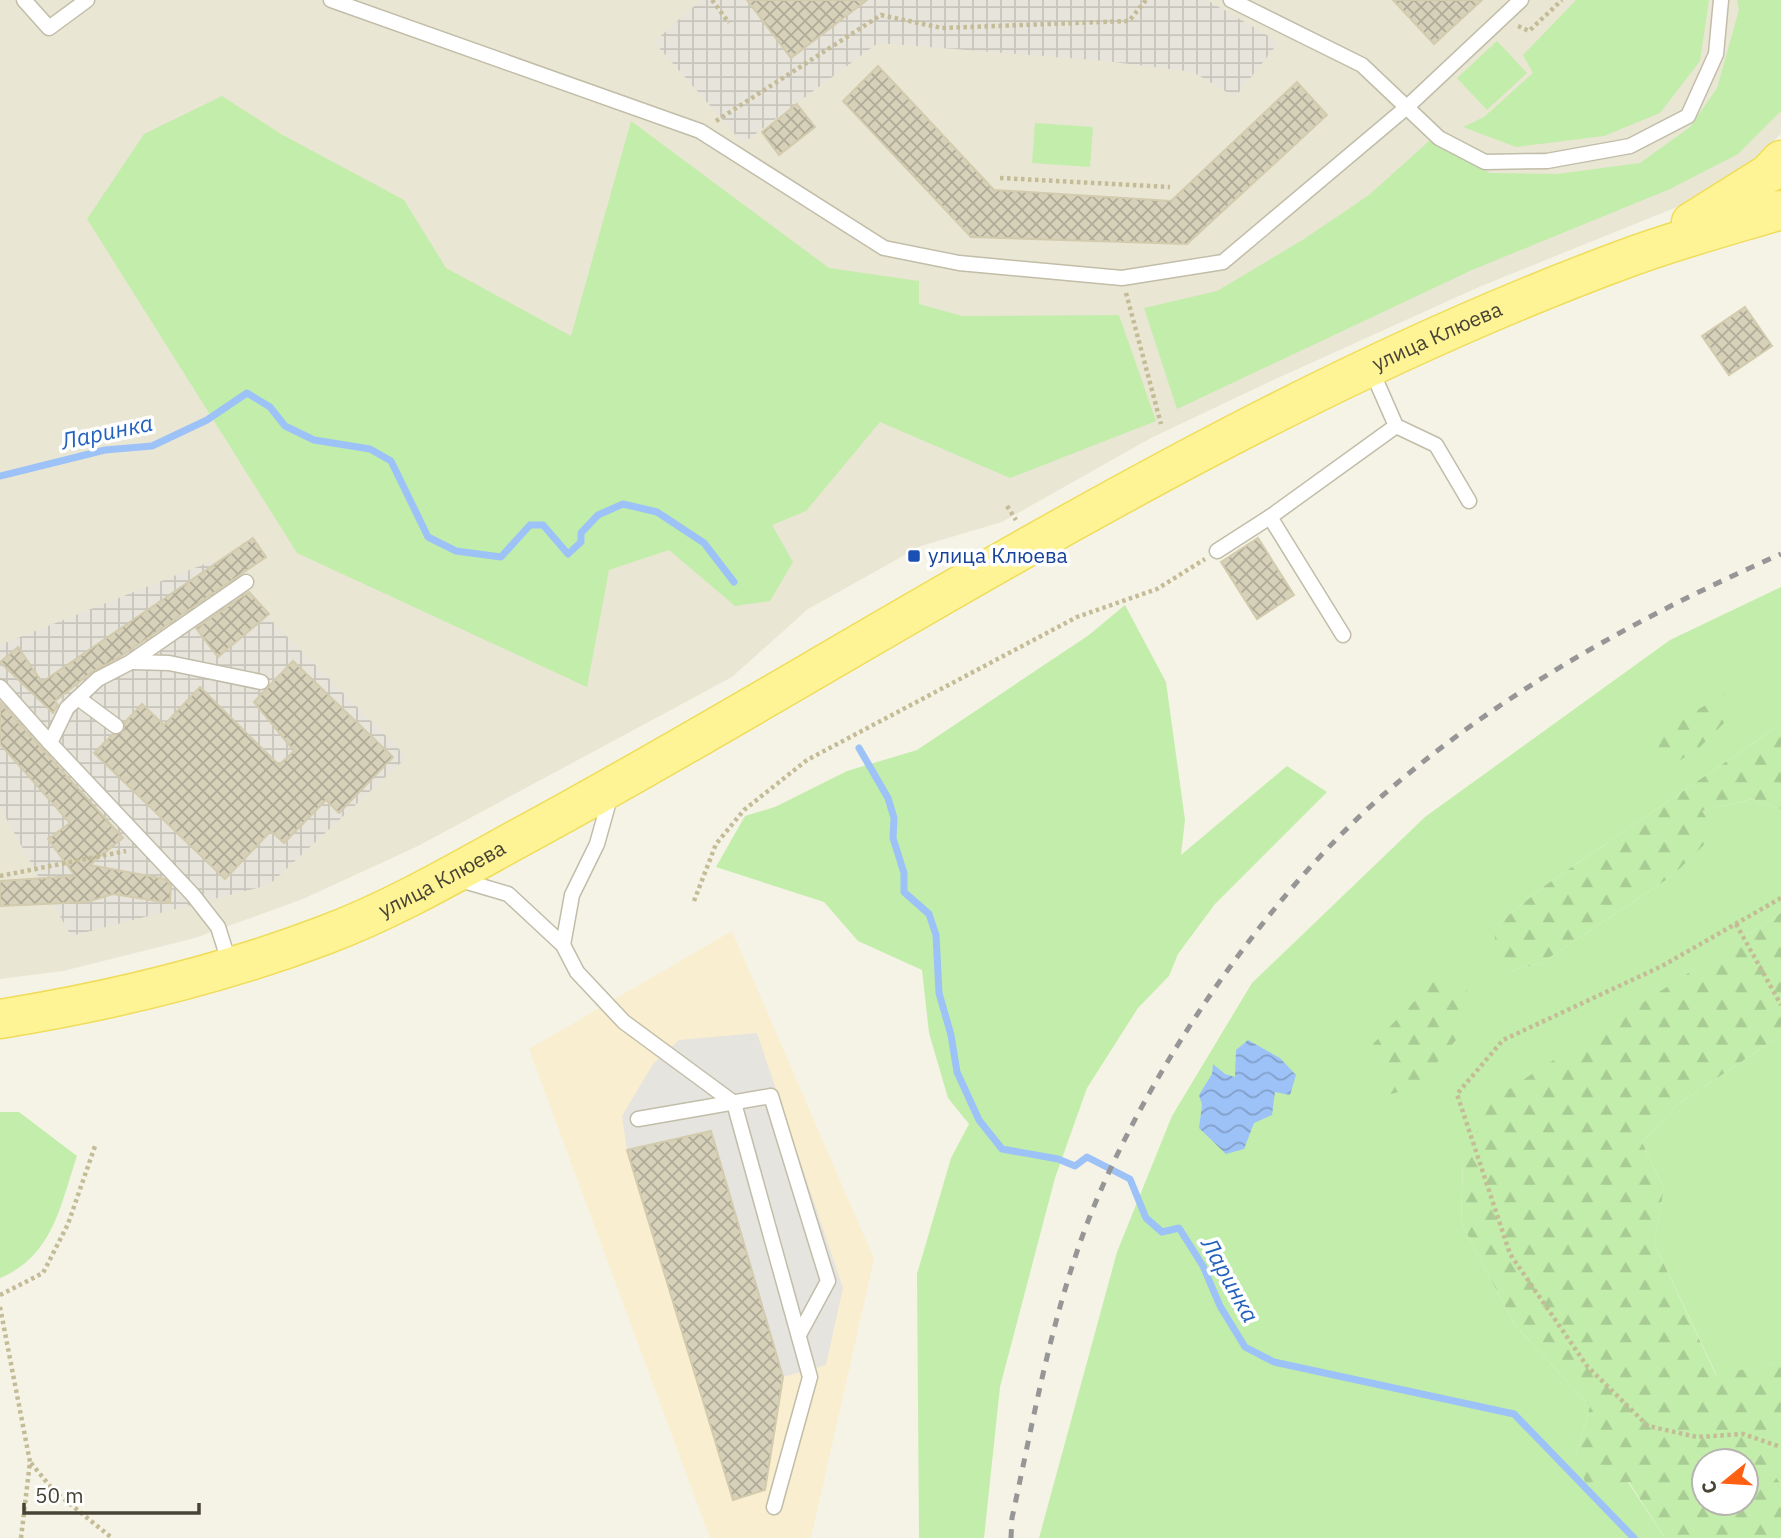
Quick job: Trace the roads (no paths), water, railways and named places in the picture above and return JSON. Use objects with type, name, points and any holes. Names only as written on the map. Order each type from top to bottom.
[{"type":"main road","name":"улица Клюева","points":[[1633,256],[1728,201],[1769,173],[1781,160]]},
{"type":"main road","name":"улица Клюева","points":[[0,1019],[82,1006],[161,987],[328,934],[449,877],[614,787],[1031,544],[1273,412],[1369,366],[1633,256],[1781,210]]},
{"type":"lane","points":[[24,0],[49,28],[87,0]]},
{"type":"lane","points":[[331,0],[700,131],[884,247],[960,263],[1122,278],[1223,262],[1407,107],[1521,0]]},
{"type":"lane","points":[[1231,0],[1362,65],[1439,138],[1485,162],[1547,161],[1630,146],[1688,116],[1716,54],[1721,0]]},
{"type":"lane","points":[[1369,366],[1396,426],[1436,445],[1469,501]]},
{"type":"lane","points":[[1217,551],[1270,517],[1396,426]]},
{"type":"lane","points":[[1270,517],[1343,635]]},
{"type":"lane","points":[[50,743],[67,708],[98,679],[128,663],[246,582]]},
{"type":"lane","points":[[128,663],[169,663],[261,682]]},
{"type":"lane","points":[[0,687],[193,895],[218,927],[230,966]]},
{"type":"lane","points":[[78,698],[116,726]]},
{"type":"lane","points":[[563,945],[572,895],[597,844],[614,787]]},
{"type":"lane","points":[[449,877],[508,894],[563,945],[577,972],[624,1022],[734,1103],[810,1377],[774,1507]]},
{"type":"lane","points":[[638,1119],[771,1096],[828,1281],[800,1334]]},
{"type":"water","points":[[1248,1040],[1280,1058],[1296,1075],[1290,1095],[1275,1092],[1272,1115],[1254,1123],[1244,1149],[1226,1154],[1199,1128],[1202,1105],[1199,1095],[1212,1074],[1213,1064],[1225,1074],[1235,1077],[1236,1050]]},
{"type":"waterway","name":"Ларинка","points":[[0,476],[105,450],[152,446],[207,420],[247,393],[270,407],[285,426],[314,440],[370,449],[391,461],[428,537],[456,551],[501,557],[530,525],[543,525],[568,554],[581,542],[581,533],[598,515],[623,504],[657,512],[704,543],[734,582]]},
{"type":"waterway","name":"Ларинка","points":[[859,748],[888,798],[894,818],[893,838],[904,873],[904,892],[929,914],[936,935],[939,993],[951,1035],[957,1072],[979,1120],[1002,1149],[1058,1159],[1075,1166],[1087,1157],[1130,1179],[1146,1218],[1162,1232],[1179,1228],[1203,1266],[1220,1306],[1245,1347],[1274,1362],[1514,1414],[1634,1538]]},
{"type":"railway","points":[[1011,1538],[1012,1518],[1054,1328],[1090,1216],[1143,1104],[1214,990],[1253,936],[1338,838],[1382,796],[1474,724],[1522,691],[1623,631],[1781,554]]},
{"type":"place","name":"улица Клюева","points":[[914,556]]}]
